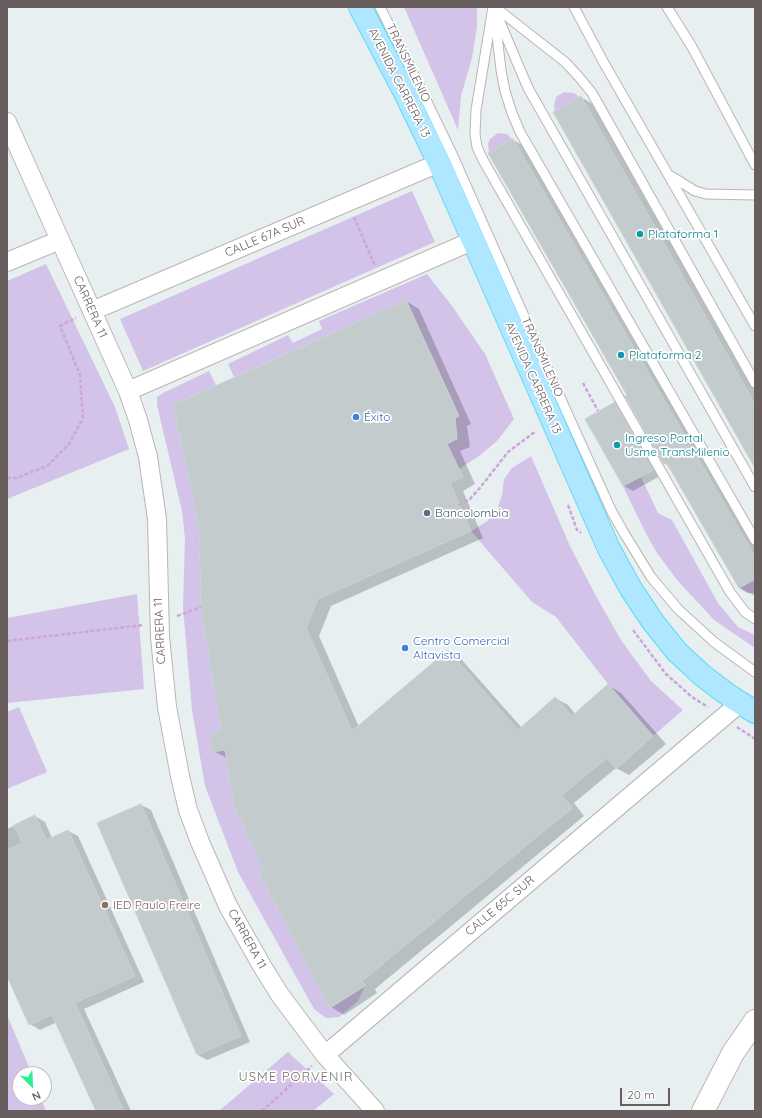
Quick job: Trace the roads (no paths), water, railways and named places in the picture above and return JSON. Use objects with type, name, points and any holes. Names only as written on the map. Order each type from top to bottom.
[{"type":"main road","name":"AVENIDA CARRERA 13","points":[[360,7],[380,48],[405,93],[439,163],[608,549],[644,609],[657,628],[677,652],[703,676],[747,707]]},
{"type":"street","name":"CARRERA 11","points":[[7,122],[128,391],[148,457],[157,518],[159,624],[162,672],[172,742],[188,810],[200,842],[228,906],[262,966],[292,1012],[324,1055],[375,1111]]},
{"type":"street","name":"CALLE 67A SUR","points":[[92,311],[439,163]]},
{"type":"street","points":[[7,262],[60,240]]},
{"type":"street","points":[[128,391],[472,241]]},
{"type":"street","name":"CALLE 65C SUR","points":[[324,1055],[747,707]]},
{"type":"street","points":[[703,1111],[733,1053],[755,1021]]},
{"type":"lane","name":"TRANSMILENIO","points":[[375,7],[380,48]]},
{"type":"lane","name":"TRANSMILENIO","points":[[380,7],[453,156],[612,512],[652,577],[678,609],[714,642],[755,672]]},
{"type":"lane","points":[[494,7],[565,62],[592,93],[755,383]]},
{"type":"lane","points":[[494,7],[528,88],[755,487]]},
{"type":"lane","points":[[494,7],[504,90],[520,132],[755,540]]},
{"type":"lane","points":[[494,7],[476,110],[475,134],[477,147],[730,592],[745,612],[755,619]]},
{"type":"lane","points":[[574,7],[604,63],[755,326]]},
{"type":"lane","points":[[667,7],[692,47],[755,165]]},
{"type":"lane","points":[[668,174],[695,190],[706,194],[755,195]]},
{"type":"place","name":"Plataforma 1","points":[[640,234]]},
{"type":"place","name":"Plataforma 2","points":[[621,355]]},
{"type":"place","name":"Éxito","points":[[356,417]]},
{"type":"place","name":"Ingreso Portal Usme TransMilenio","points":[[617,445]]},
{"type":"place","name":"Bancolombia","points":[[427,513]]},
{"type":"place","name":"Centro Comercial Altavista","points":[[405,648]]},
{"type":"place","name":"IED Paulo Freire","points":[[105,905]]},
{"type":"district","name":"USME PORVENIR","points":[[296,1077]]}]
